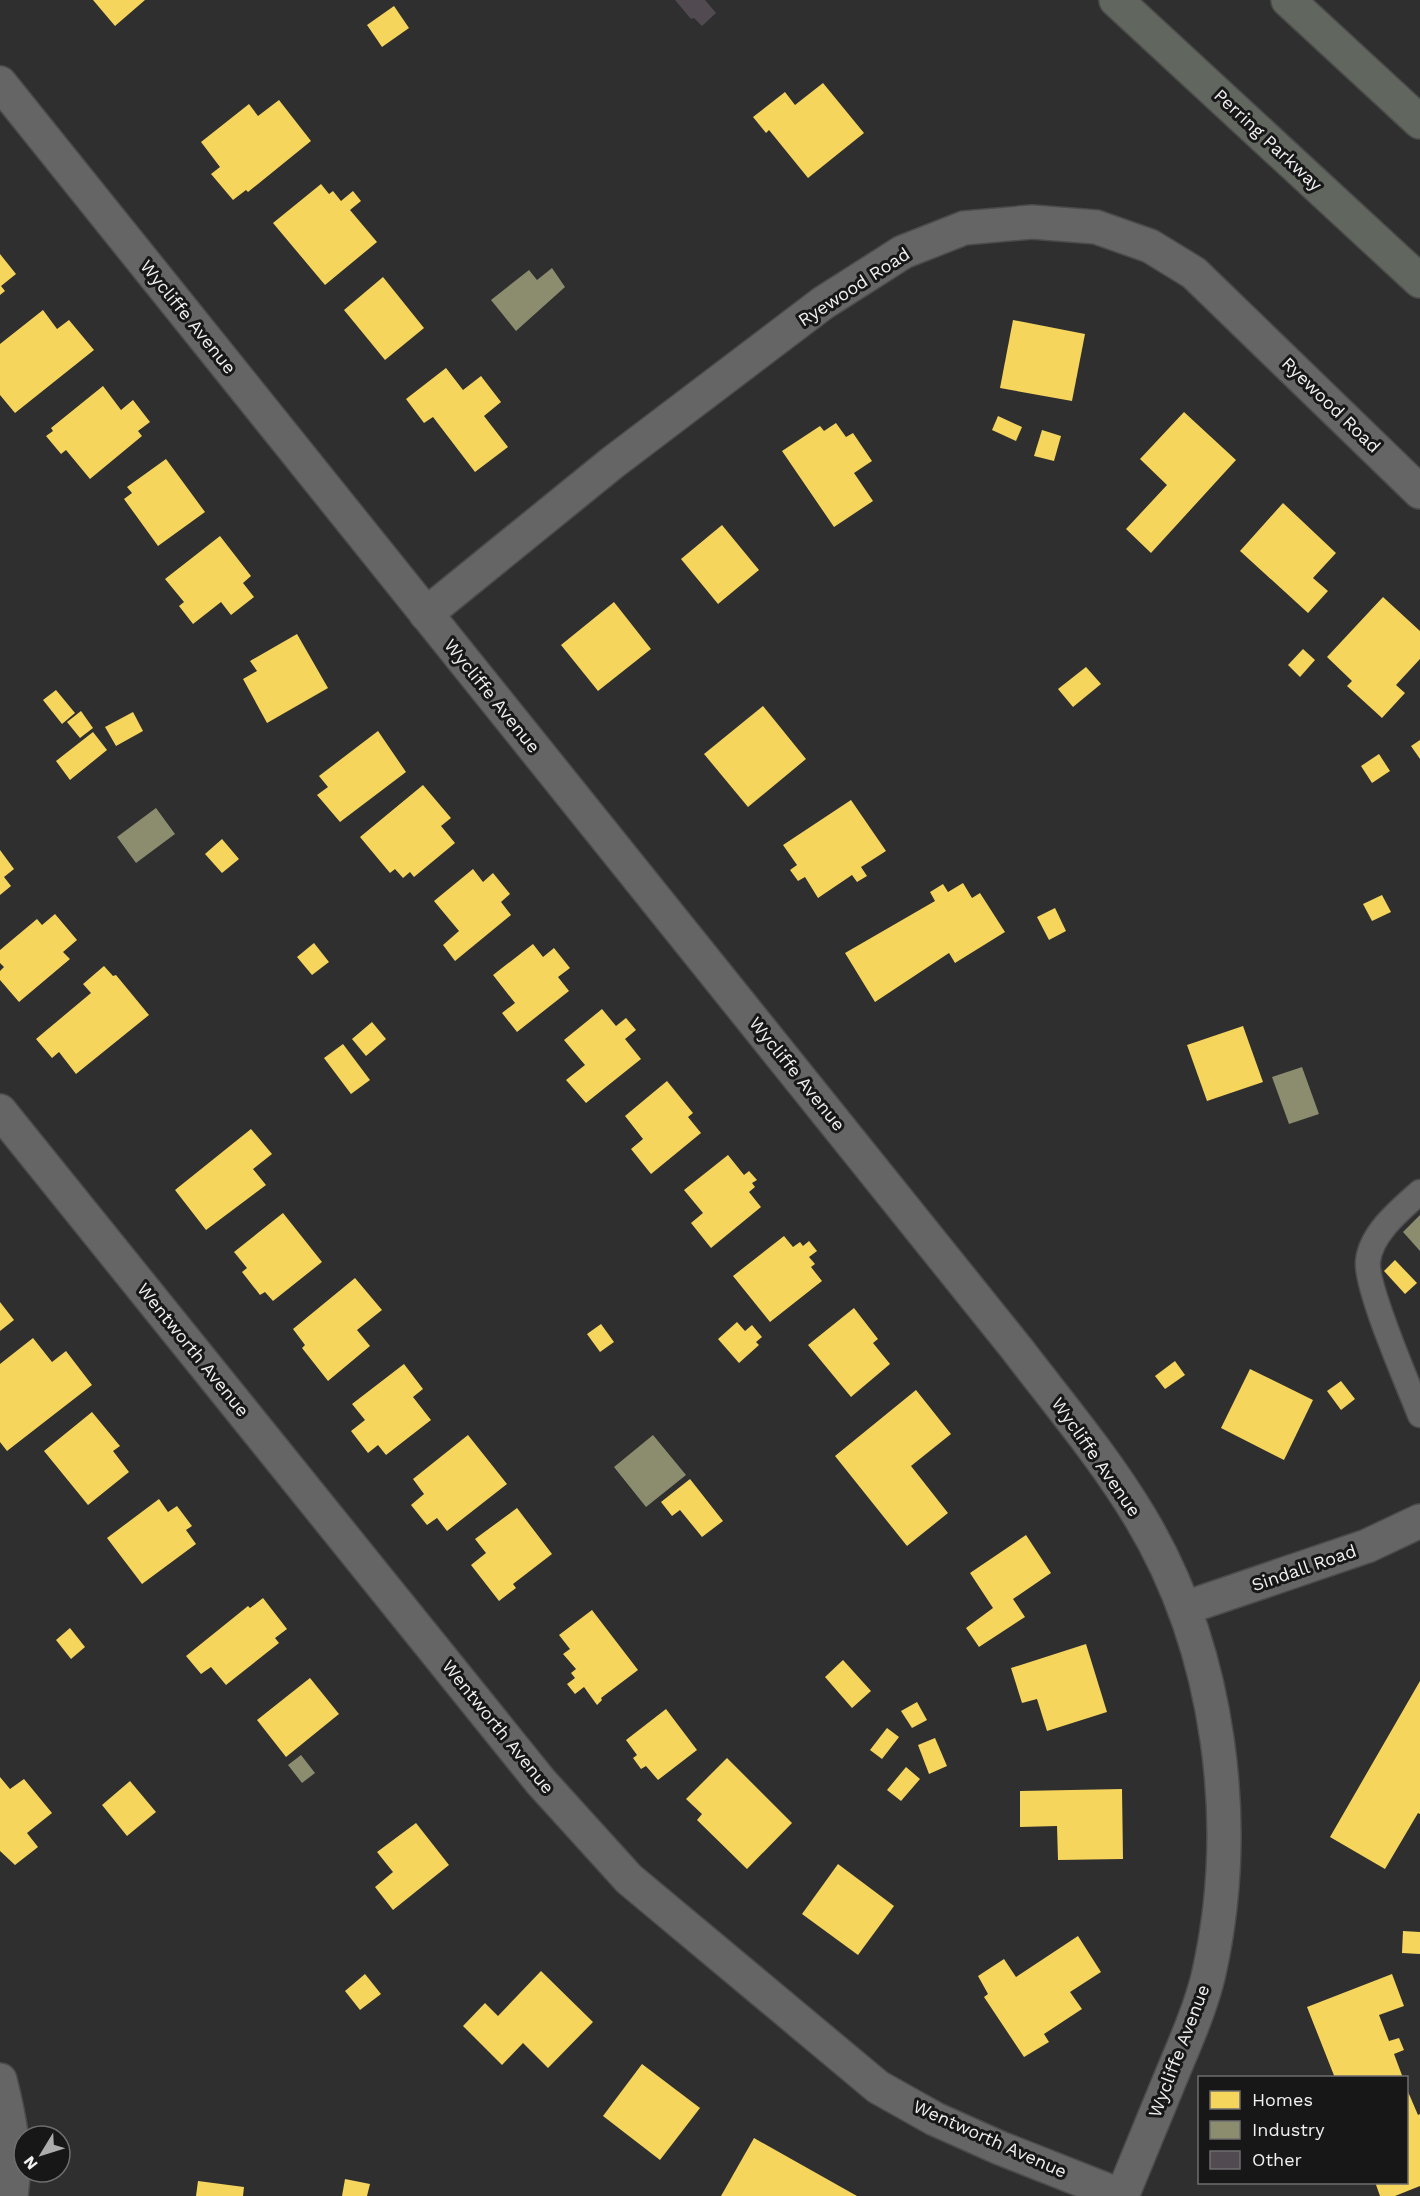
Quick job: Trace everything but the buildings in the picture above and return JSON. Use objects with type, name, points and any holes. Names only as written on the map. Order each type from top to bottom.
[{"type":"main road","name":"Perring Parkway","points":[[1116,0],[1420,281]]},
{"type":"main road","points":[[1288,0],[1420,122]]},
{"type":"street","name":"Wycliffe Avenue","points":[[0,83],[1017,1349],[1096,1451],[1140,1517],[1185,1608],[1200,1658],[1218,1759],[1223,1816],[1223,1878],[1207,1978],[1189,2032],[1122,2196]]},
{"type":"street","name":"Ryewood Road","points":[[426,614],[612,463],[823,303],[903,252],[964,228],[1032,222],[1096,227],[1150,246],[1194,273],[1420,492]]},
{"type":"street","name":"Wentworth Avenue","points":[[0,1111],[542,1782],[629,1879],[878,2086],[935,2119],[1000,2148],[1122,2196]]},
{"type":"street","name":"Sindall Road","points":[[1185,1608],[1368,1546],[1420,1521]]},
{"type":"street","points":[[0,2080],[16,2168],[11,2196]]},
{"type":"lane","points":[[1420,1192],[1377,1237],[1367,1262],[1376,1300],[1420,1415]]}]
